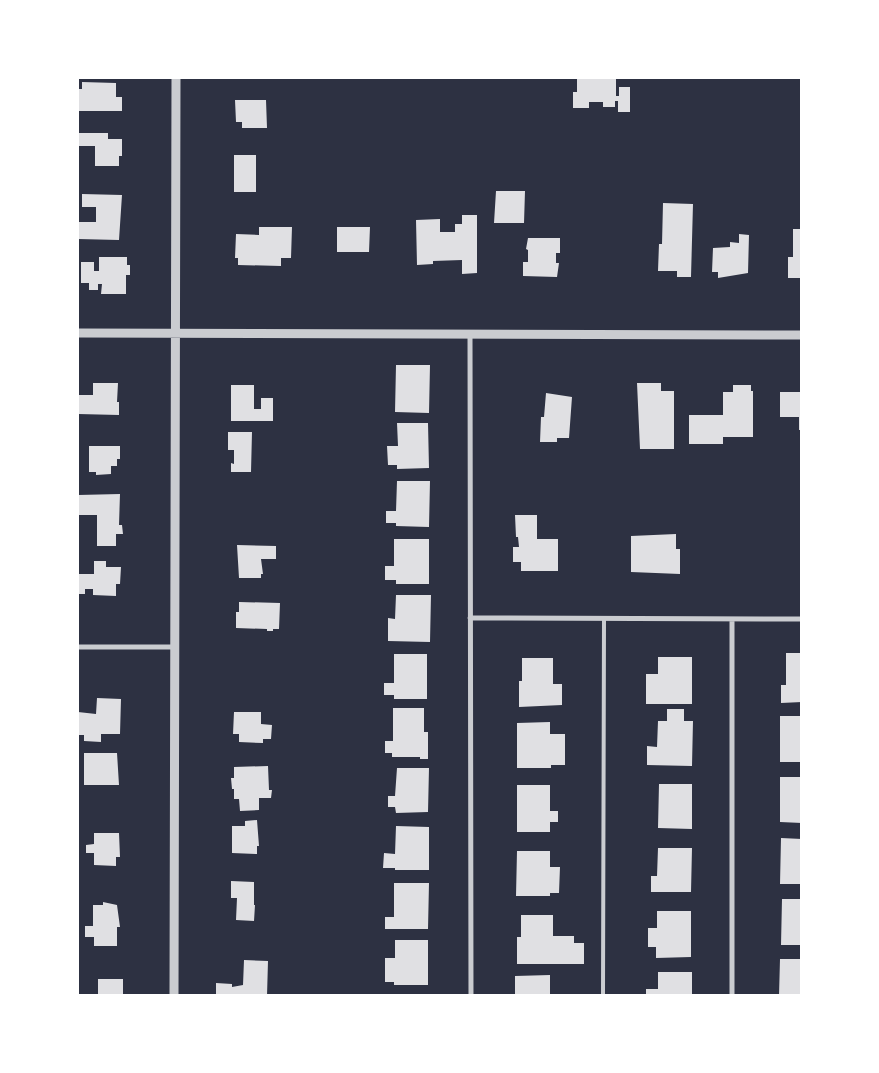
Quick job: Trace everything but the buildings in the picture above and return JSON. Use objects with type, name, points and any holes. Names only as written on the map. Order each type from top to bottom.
[{"type":"street","points":[[174,996],[176,78]]},
{"type":"street","points":[[78,333],[802,335]]},
{"type":"street","points":[[470,333],[471,996]]},
{"type":"street","points":[[470,618],[802,619]]},
{"type":"street","points":[[732,619],[732,996]]},
{"type":"street","points":[[78,647],[176,647]]},
{"type":"lane","points":[[603,996],[604,619]]}]
